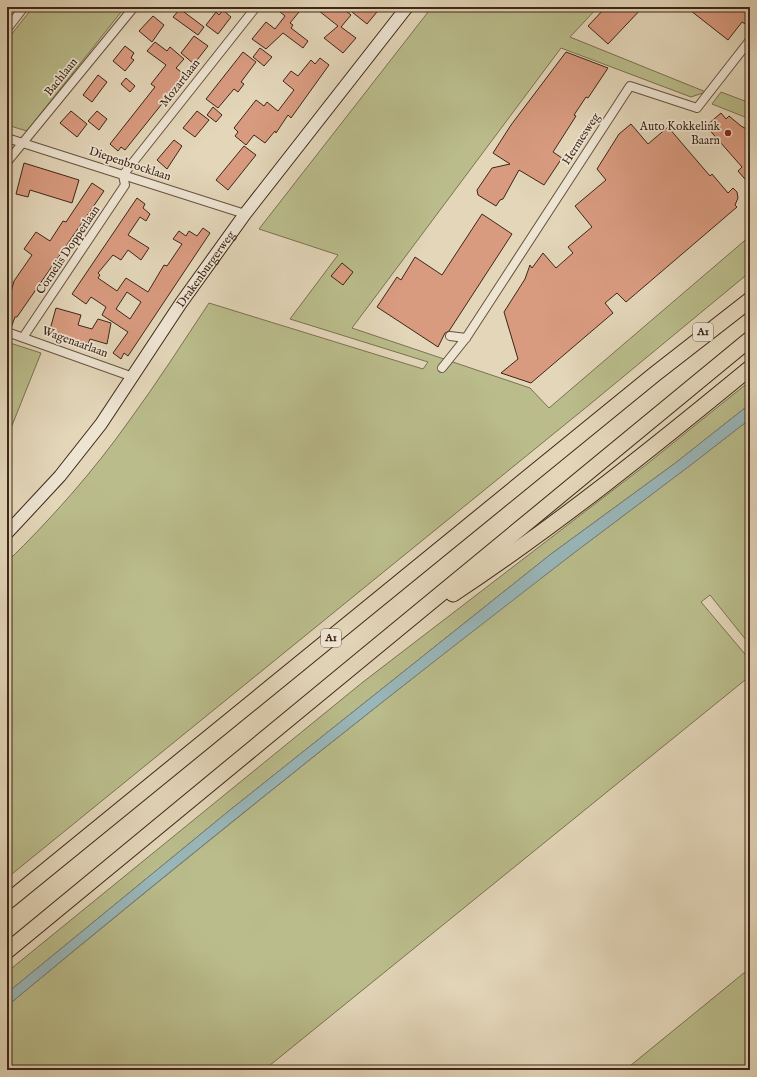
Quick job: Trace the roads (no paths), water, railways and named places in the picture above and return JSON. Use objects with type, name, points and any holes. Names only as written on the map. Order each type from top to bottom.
[{"type":"highway","name":"A1","points":[[655,374],[750,291]]},
{"type":"highway","name":"A1","points":[[7,902],[655,374],[750,300]]},
{"type":"highway","points":[[7,951],[394,634],[497,546],[750,339]]},
{"type":"highway","points":[[394,634],[507,558],[606,483],[750,368]]},
{"type":"main road","name":"Drakenburgerweg","points":[[7,533],[60,476],[101,424],[182,303],[245,214],[407,7]]},
{"type":"street","points":[[7,29],[24,7]]},
{"type":"street","name":"Bachlaan","points":[[7,162],[134,7]]},
{"type":"street","name":"Mozartlaan","points":[[123,175],[256,7]]},
{"type":"street","name":"Hermesweg","points":[[442,368],[466,338],[630,86],[697,108],[750,40]]},
{"type":"street","name":"Diepenbrocklaan","points":[[7,138],[245,214]]},
{"type":"street","name":"Cornelis Dopperlaan","points":[[24,336],[125,185],[123,175]]},
{"type":"street","name":"Wagenaarlaan","points":[[7,332],[24,336],[133,377]]},
{"type":"street","points":[[450,336],[466,338]]},
{"type":"water","points":[[750,404],[750,419],[541,578],[384,701],[195,852],[7,1006],[7,993],[230,810],[551,554],[674,464]]},
{"type":"place","name":"Auto Kokkelink Baarn","points":[[728,133]]}]
